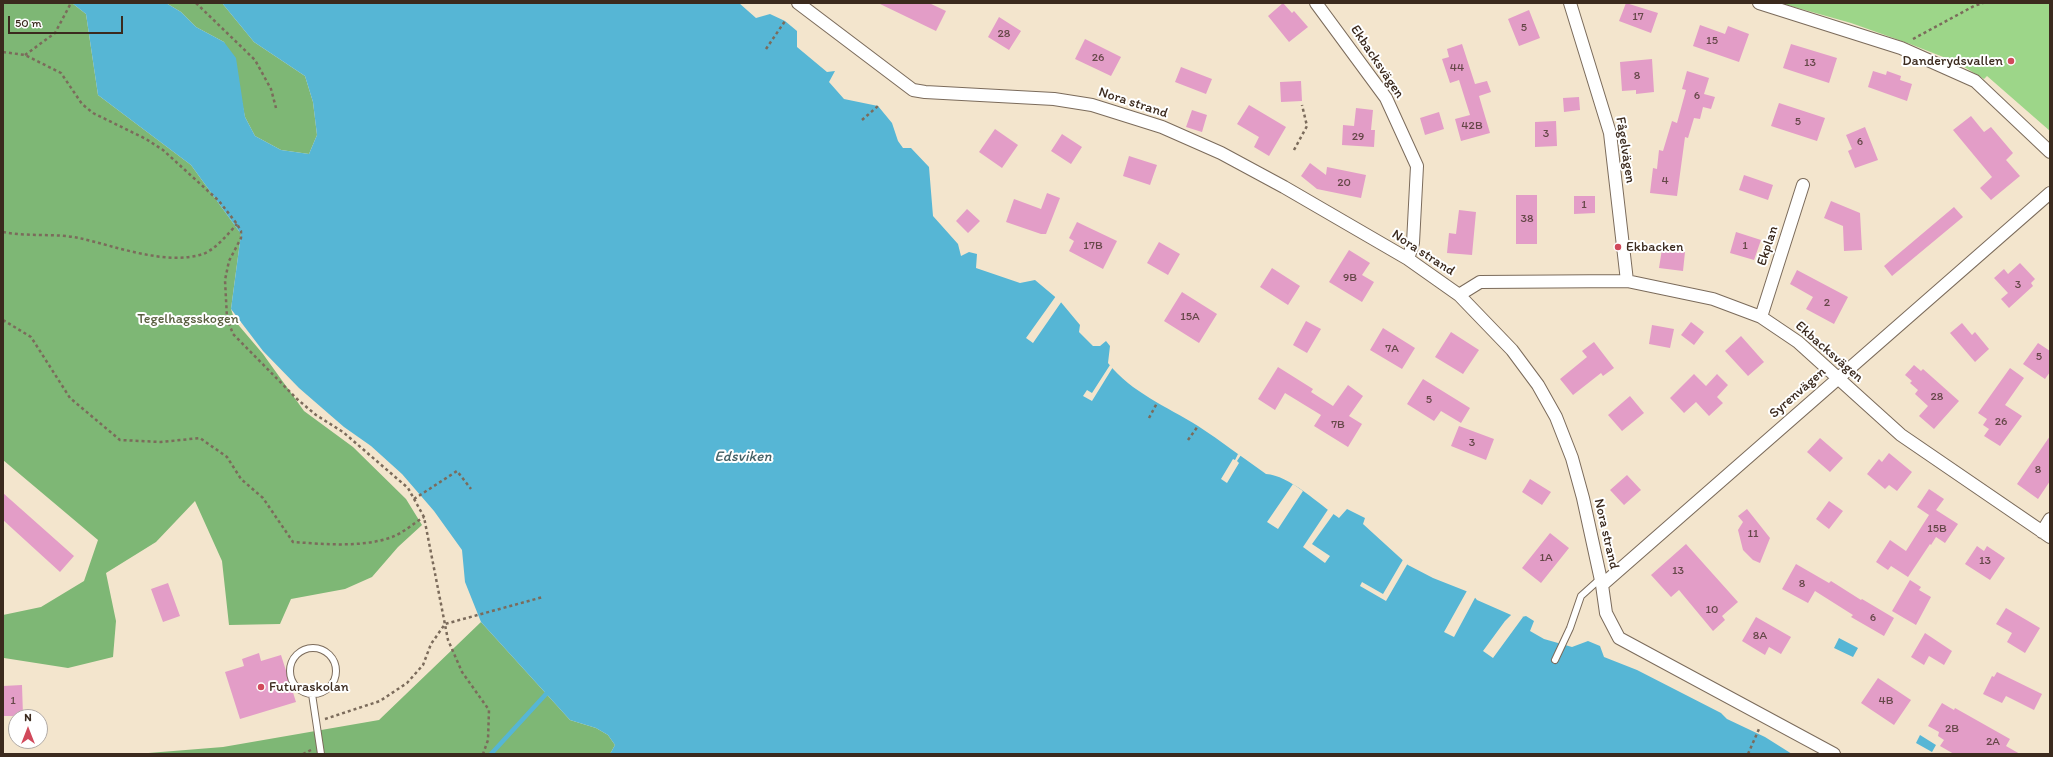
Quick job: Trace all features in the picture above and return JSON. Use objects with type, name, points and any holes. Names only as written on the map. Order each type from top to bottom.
[{"type":"street","name":"Nora strand","points":[[798,3],[913,90],[925,92],[1052,99],[1092,105],[1162,127],[1221,153],[1284,187],[1408,259],[1459,295],[1512,350],[1538,385],[1556,417],[1572,458],[1601,581],[1606,613],[1620,638],[1834,754]]},
{"type":"street","name":"Ekbacksvägen","points":[[1316,3],[1386,98],[1417,166],[1413,243],[1408,259]]},
{"type":"street","name":"Fågelvägen","points":[[1570,3],[1610,133],[1627,281]]},
{"type":"street","points":[[1759,3],[1901,48],[1975,81],[2050,152]]},
{"type":"street","name":"Ekplan","points":[[1761,317],[1803,185]]},
{"type":"street","name":"Syrenvägen","points":[[1601,581],[1838,378],[2050,193]]},
{"type":"street","name":"Ekbacksvägen","points":[[1459,295],[1480,282],[1627,281],[1713,298],[1761,317],[1798,342],[1901,435],[2046,534]]},
{"type":"street","points":[[2046,534],[2050,519]]},
{"type":"lane","points":[[1555,660],[1570,628],[1581,596],[1601,581]]},
{"type":"lane","points":[[318,649],[325,651],[332,659],[336,674],[329,688],[322,692],[312,694],[297,688],[292,681],[290,674],[292,663],[302,651],[318,649]]},
{"type":"lane","points":[[312,694],[320,754]]},
{"type":"path","points":[[25,55],[55,33],[71,3]]},
{"type":"path","points":[[196,3],[255,60],[270,88],[276,108]]},
{"type":"path","points":[[1901,48],[1916,37],[1983,3]]},
{"type":"path","points":[[766,49],[785,20]]},
{"type":"path","points":[[3,52],[25,55],[61,73],[82,104],[93,113],[146,139],[163,150],[218,201],[237,224],[241,231],[241,238],[230,261],[225,280],[227,318],[233,334],[297,399],[316,415],[344,432],[408,488],[424,517],[448,640],[462,672],[489,710],[488,740],[483,754]]},
{"type":"path","points":[[1294,150],[1307,126],[1302,105]]},
{"type":"path","points":[[862,120],[878,106]]},
{"type":"path","points":[[3,232],[78,238],[128,252],[174,258],[204,254],[223,239],[237,224]]},
{"type":"path","points":[[3,320],[31,337],[70,398],[120,440],[161,442],[200,438],[227,457],[241,480],[263,498],[293,542],[329,544],[367,542],[393,537],[424,517]]},
{"type":"path","points":[[1149,418],[1156,403]]},
{"type":"path","points":[[1188,440],[1198,426]]},
{"type":"path","points":[[414,499],[457,471],[471,489]]},
{"type":"path","points":[[316,721],[357,710],[380,701],[407,683],[423,665],[431,644],[445,624],[543,597]]},
{"type":"path","points":[[1748,754],[1761,726]]},
{"type":"green space","name":"Tegelhagsskogen","points":[[72,3],[86,14],[98,95],[191,165],[241,234],[231,309],[235,321],[263,354],[304,411],[353,447],[406,499],[422,525],[398,547],[372,577],[345,589],[291,599],[280,624],[229,625],[222,561],[195,501],[156,542],[106,573],[116,621],[113,657],[68,668],[4,658],[3,615],[41,607],[84,581],[98,540],[3,460],[3,4]]},
{"type":"green space","points":[[166,3],[222,3],[254,42],[305,76],[313,102],[317,135],[309,154],[281,150],[255,136],[245,117],[240,93],[224,42],[196,27],[181,12]]},
{"type":"green space","points":[[1780,3],[2050,3],[2050,131],[1987,76],[1984,79],[1956,62],[1851,23]]},
{"type":"green space","points":[[481,622],[570,720],[596,728],[608,735],[615,745],[610,754],[136,754],[223,747],[379,720]]},
{"type":"water","name":"Edsviken","points":[[72,3],[166,3],[181,12],[196,27],[224,42],[236,58],[245,117],[255,136],[281,150],[309,154],[317,135],[313,102],[305,76],[254,42],[222,3],[739,3],[756,18],[770,14],[785,21],[797,31],[797,47],[827,72],[835,71],[829,82],[844,99],[878,106],[892,123],[898,141],[903,148],[911,148],[929,167],[933,216],[958,244],[961,256],[969,252],[977,254],[976,268],[1020,283],[1035,280],[1060,301],[1080,325],[1079,332],[1093,346],[1100,346],[1106,341],[1110,346],[1108,363],[1117,374],[1139,391],[1198,426],[1266,474],[1284,479],[1294,485],[1339,518],[1347,509],[1365,518],[1363,524],[1408,565],[1433,578],[1471,593],[1477,600],[1518,618],[1526,616],[1534,621],[1530,631],[1544,639],[1572,647],[1588,641],[1600,646],[1604,657],[1637,670],[1721,713],[1727,719],[1765,737],[1792,754],[610,754],[615,745],[608,735],[596,728],[570,720],[481,622],[465,582],[462,550],[434,511],[402,474],[371,446],[344,427],[299,388],[263,351],[231,309],[241,234],[191,165],[98,95],[86,14]]},
{"type":"water","points":[[1839,638],[1858,648],[1853,657],[1834,648]]},
{"type":"water","points":[[1920,735],[1936,745],[1932,752],[1916,743]]},
{"type":"pier","points":[[1056,296],[1062,301],[1033,343],[1026,338]]},
{"type":"pier","points":[[1110,365],[1113,367],[1092,401],[1083,396],[1087,390],[1092,393]]},
{"type":"pier","points":[[1238,454],[1241,455],[1237,461],[1239,463],[1227,483],[1221,479],[1233,459],[1235,460]]},
{"type":"pier","points":[[1293,484],[1303,491],[1278,529],[1267,522]]},
{"type":"pier","points":[[1329,508],[1335,512],[1312,544],[1330,556],[1325,563],[1303,547]]},
{"type":"pier","points":[[1404,558],[1408,563],[1386,601],[1360,586],[1362,582],[1383,594]]},
{"type":"pier","points":[[1468,589],[1473,591],[1476,596],[1454,637],[1444,632]]},
{"type":"pier","points":[[1512,614],[1523,617],[1493,658],[1483,651]]},
{"type":"building","points":[[878,3],[929,3],[946,11],[936,31]]},
{"type":"building","points":[[1283,3],[1292,13],[1294,11],[1308,27],[1289,42],[1268,16]]},
{"type":"building","points":[[1626,3],[1658,13],[1651,33],[1619,21]]},
{"type":"building","points":[[1529,10],[1540,38],[1519,46],[1508,19]]},
{"type":"building","points":[[999,17],[1021,31],[1009,50],[988,37]]},
{"type":"building","points":[[1700,25],[1725,34],[1728,26],[1749,34],[1739,62],[1693,46]]},
{"type":"building","points":[[1085,39],[1121,57],[1111,76],[1075,59]]},
{"type":"building","points":[[1462,44],[1475,84],[1487,81],[1491,92],[1479,96],[1490,133],[1461,141],[1455,119],[1470,115],[1459,80],[1450,83],[1442,59],[1449,57],[1447,49]]},
{"type":"building","points":[[1791,44],[1837,58],[1829,83],[1783,68]]},
{"type":"building","points":[[1652,59],[1654,92],[1636,94],[1636,90],[1622,91],[1620,62]]},
{"type":"building","points":[[1181,67],[1212,79],[1206,94],[1175,82]]},
{"type":"building","points":[[1687,71],[1709,78],[1704,94],[1715,97],[1711,109],[1703,107],[1700,119],[1694,118],[1688,138],[1685,137],[1677,196],[1650,193],[1653,168],[1657,169],[1659,150],[1663,151],[1672,121],[1677,123],[1686,90],[1682,89]]},
{"type":"building","points":[[1873,71],[1886,75],[1887,71],[1901,76],[1900,80],[1912,84],[1907,101],[1868,87]]},
{"type":"building","points":[[1301,81],[1302,101],[1281,102],[1280,82]]},
{"type":"building","points":[[1579,97],[1580,110],[1564,112],[1563,98]]},
{"type":"building","points":[[1779,103],[1825,118],[1817,141],[1771,126]]},
{"type":"building","points":[[1249,105],[1286,127],[1269,156],[1254,147],[1259,137],[1237,124]]},
{"type":"building","points":[[1356,108],[1373,110],[1371,130],[1375,130],[1374,147],[1342,145],[1343,125],[1354,126]]},
{"type":"building","points":[[1192,110],[1207,115],[1202,132],[1186,127]]},
{"type":"building","points":[[1439,112],[1444,129],[1425,135],[1420,118]]},
{"type":"building","points":[[1971,116],[1984,132],[1991,127],[2013,153],[2006,160],[2020,176],[1991,200],[1980,188],[1992,177],[1953,130]]},
{"type":"building","points":[[1556,121],[1557,146],[1535,147],[1535,122]]},
{"type":"building","points":[[1865,127],[1878,160],[1855,168],[1848,151],[1852,149],[1846,135]]},
{"type":"building","points":[[995,129],[1018,145],[1002,168],[979,152]]},
{"type":"building","points":[[1062,134],[1082,147],[1071,164],[1051,151]]},
{"type":"building","points":[[1129,156],[1157,165],[1150,185],[1123,176]]},
{"type":"building","points":[[1310,163],[1326,175],[1327,167],[1366,175],[1361,198],[1317,189],[1301,176]]},
{"type":"building","points":[[1744,175],[1773,185],[1768,200],[1739,190]]},
{"type":"building","points":[[1047,193],[1060,198],[1046,234],[1041,234],[1006,222],[1014,199],[1041,209]]},
{"type":"building","points":[[1516,195],[1537,195],[1537,244],[1516,244]]},
{"type":"building","points":[[1574,196],[1595,196],[1595,213],[1574,214]]},
{"type":"building","points":[[1831,201],[1860,213],[1862,250],[1844,251],[1843,226],[1824,218]]},
{"type":"building","points":[[1954,207],[1963,217],[1892,276],[1884,266]]},
{"type":"building","points":[[967,209],[980,221],[968,233],[956,221]]},
{"type":"building","points":[[1459,210],[1476,212],[1472,255],[1447,253],[1449,233],[1456,234]]},
{"type":"building","points":[[1077,222],[1117,241],[1103,269],[1069,251],[1074,241],[1069,238]]},
{"type":"building","points":[[1736,232],[1761,240],[1754,260],[1730,253]]},
{"type":"building","points":[[1159,242],[1180,254],[1168,275],[1147,263]]},
{"type":"building","points":[[1662,249],[1685,252],[1683,271],[1659,268]]},
{"type":"building","points":[[1349,250],[1370,263],[1362,275],[1374,282],[1362,302],[1329,282]]},
{"type":"building","points":[[2020,263],[2035,279],[2031,283],[2033,286],[2009,308],[2001,299],[2008,293],[1994,278],[2004,269],[2008,274]]},
{"type":"building","points":[[1272,268],[1300,286],[1288,305],[1260,287]]},
{"type":"building","points":[[1797,270],[1848,297],[1834,324],[1806,309],[1813,297],[1790,284]]},
{"type":"building","points":[[1182,292],[1217,314],[1199,343],[1164,321]]},
{"type":"building","points":[[1306,321],[1321,329],[1307,353],[1293,345]]},
{"type":"building","points":[[1691,322],[1704,332],[1694,345],[1681,335]]},
{"type":"building","points":[[1962,323],[1972,335],[1975,332],[1989,349],[1975,362],[1950,333]]},
{"type":"building","points":[[1652,325],[1674,329],[1670,348],[1649,344]]},
{"type":"building","points":[[1383,328],[1415,348],[1402,369],[1370,350]]},
{"type":"building","points":[[1451,332],[1479,350],[1463,374],[1435,357]]},
{"type":"building","points":[[1741,336],[1764,362],[1748,376],[1725,351]]},
{"type":"building","points":[[1594,342],[1614,368],[1603,376],[1601,373],[1573,395],[1560,379],[1587,357],[1582,351]]},
{"type":"building","points":[[2038,343],[2050,351],[2050,372],[2045,379],[2023,364]]},
{"type":"building","points":[[1914,365],[1921,371],[1923,369],[1959,401],[1934,429],[1919,416],[1928,406],[1915,394],[1918,390],[1910,383],[1912,381],[1905,375]]},
{"type":"building","points":[[1278,367],[1313,389],[1311,392],[1333,406],[1348,385],[1363,396],[1349,416],[1362,424],[1348,447],[1314,426],[1321,415],[1285,393],[1275,410],[1258,399]]},
{"type":"building","points":[[2010,368],[2024,378],[2005,405],[2022,416],[2000,446],[1984,436],[1989,429],[1983,425],[1987,419],[1978,413]]},
{"type":"building","points":[[1694,374],[1706,386],[1717,374],[1728,385],[1717,397],[1723,403],[1709,416],[1696,402],[1684,413],[1670,398]]},
{"type":"building","points":[[1423,379],[1470,408],[1461,423],[1441,411],[1434,421],[1407,404]]},
{"type":"building","points":[[1630,396],[1644,413],[1622,431],[1608,415]]},
{"type":"building","points":[[1459,426],[1494,439],[1486,460],[1451,446]]},
{"type":"building","points":[[2050,436],[2050,481],[2038,499],[2017,484]]},
{"type":"building","points":[[1820,438],[1843,458],[1830,472],[1807,452]]},
{"type":"building","points":[[1889,453],[1912,472],[1897,491],[1889,485],[1885,489],[1867,474],[1879,459],[1882,462]]},
{"type":"building","points":[[1627,475],[1641,490],[1624,505],[1610,490]]},
{"type":"building","points":[[1530,479],[1551,492],[1542,505],[1522,492]]},
{"type":"building","points":[[1929,489],[1944,499],[1936,510],[1958,524],[1945,543],[1936,537],[1908,577],[1891,566],[1888,570],[1876,562],[1890,540],[1906,551],[1929,515],[1917,507]]},
{"type":"building","points":[[3,493],[74,556],[60,572],[3,520]]},
{"type":"building","points":[[1829,501],[1843,511],[1829,529],[1816,519]]},
{"type":"building","points":[[1747,509],[1770,538],[1760,563],[1753,560],[1743,550],[1738,530],[1743,522],[1738,516]]},
{"type":"building","points":[[1550,533],[1569,548],[1541,583],[1522,568]]},
{"type":"building","points":[[1686,544],[1738,602],[1722,616],[1725,620],[1713,631],[1679,590],[1671,597],[1651,575]]},
{"type":"building","points":[[1977,546],[1984,551],[1987,546],[2005,558],[1990,580],[1965,564]]},
{"type":"building","points":[[1796,564],[1829,583],[1831,581],[1894,618],[1884,636],[1851,617],[1853,615],[1815,591],[1808,603],[1782,589]]},
{"type":"building","points":[[1910,580],[1921,587],[1919,590],[1931,597],[1916,625],[1892,611]]},
{"type":"building","points":[[168,583],[180,616],[163,622],[151,589]]},
{"type":"building","points":[[2006,608],[2040,628],[2025,653],[2007,642],[2012,633],[1996,624]]},
{"type":"building","points":[[1756,617],[1791,637],[1781,654],[1769,647],[1765,655],[1742,641]]},
{"type":"building","points":[[1925,633],[1952,651],[1944,665],[1929,656],[1924,665],[1911,657]]},
{"type":"building","name":"Futuraskolan","points":[[259,653],[261,661],[281,655],[296,702],[240,719],[225,672],[244,666],[242,659]]},
{"type":"building","points":[[1997,672],[2042,694],[2034,710],[2006,696],[2002,703],[1983,694],[1992,676],[1994,677]]},
{"type":"building","points":[[1878,678],[1911,700],[1894,725],[1861,703]]},
{"type":"building","points":[[22,685],[23,709],[8,709],[8,716],[3,716],[3,686]]},
{"type":"building","points":[[1942,703],[1954,710],[1955,708],[2010,739],[2006,746],[2020,754],[1954,754],[1940,746],[1944,740],[1938,736],[1939,732],[1928,726]]},
{"type":"waterway","points":[[491,754],[546,694]]},
{"type":"place","name":"Danderydsvallen","points":[[2011,61]]},
{"type":"place","name":"Ekbacken","points":[[1618,247]]},
{"type":"place","name":"Futuraskolan","points":[[261,687]]}]
